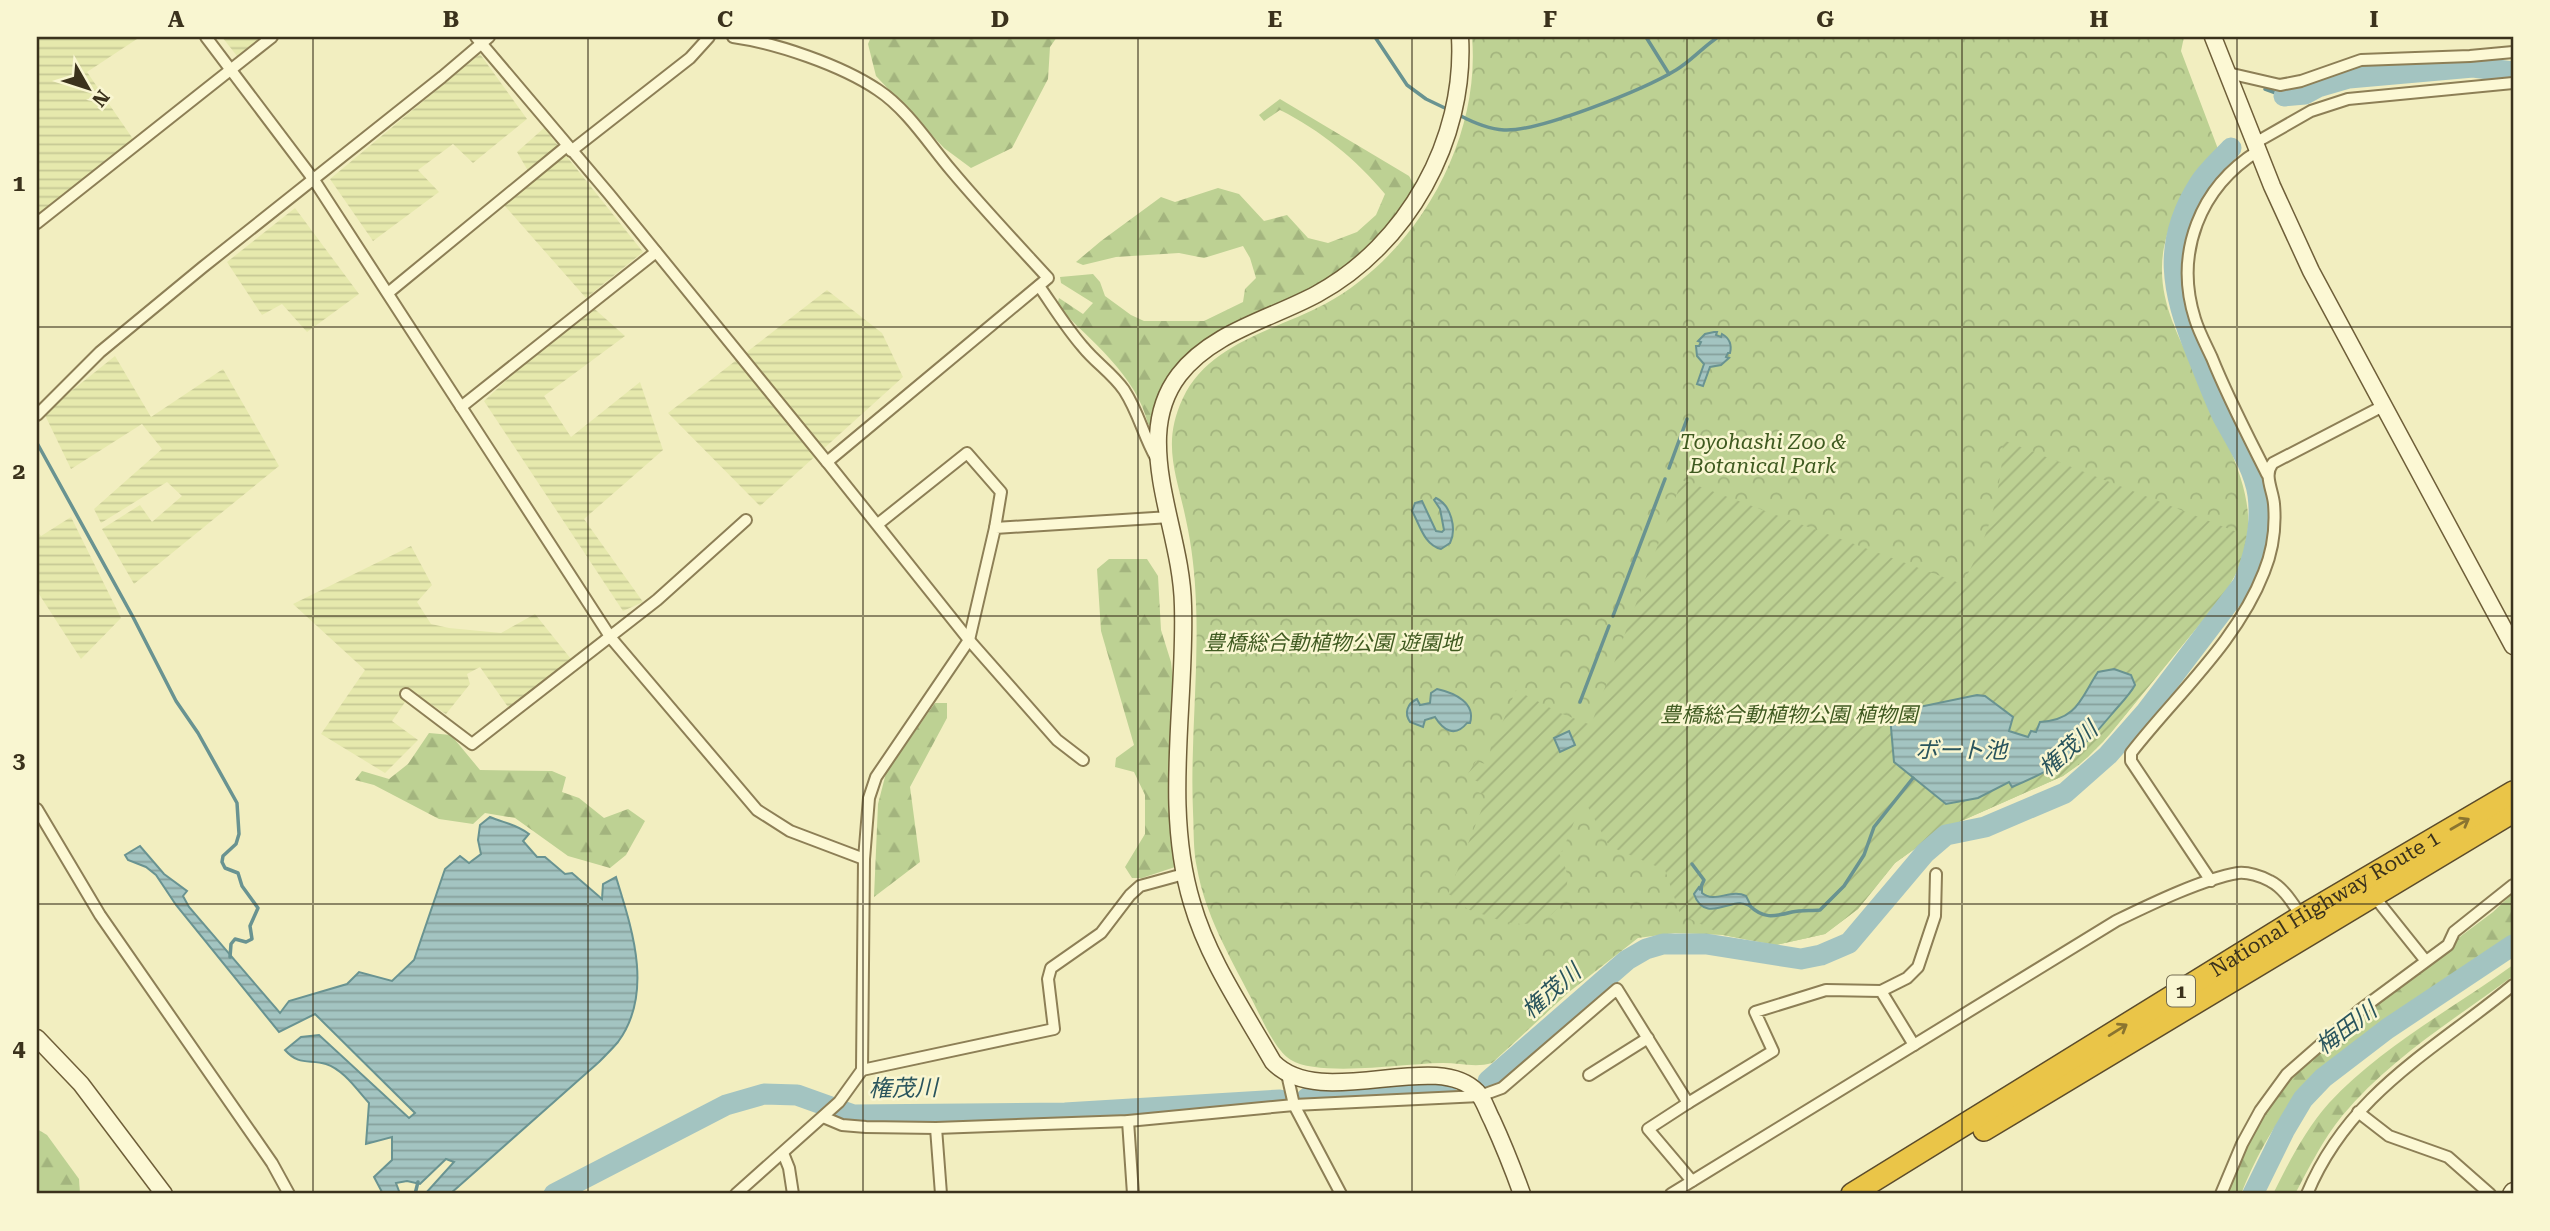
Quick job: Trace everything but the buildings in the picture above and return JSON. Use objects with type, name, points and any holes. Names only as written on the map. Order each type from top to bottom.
[{"type":"highway","name":"National Highway Route 1","points":[[1880,1194],[2513,792]]},
{"type":"highway","name":"National Highway Route 1","points":[[1852,1194],[2307,924],[2374,895],[2513,812]]},
{"type":"street","points":[[205,37],[314,180],[611,638],[757,810],[790,831],[864,859]]},
{"type":"street","points":[[37,223],[272,37]]},
{"type":"street","points":[[387,293],[569,149],[690,58],[709,37]]},
{"type":"street","points":[[733,37],[773,45],[851,74],[880,91],[900,110],[1048,278],[827,462]]},
{"type":"street","points":[[1460,37],[1459,79],[1448,131],[1435,167],[1405,216],[1366,260],[1334,284],[1218,341],[1186,367],[1167,396],[1160,418],[1159,464],[1180,564],[1184,607],[1179,704],[1178,814],[1184,874],[1192,904],[1217,961],[1273,1062],[1287,1074],[1315,1082],[1446,1076],[1466,1083],[1480,1096],[1509,1156],[1522,1194]]},
{"type":"street","points":[[2213,37],[2256,147],[2311,271],[2513,646]]},
{"type":"street","points":[[37,415],[100,352],[314,180],[482,39],[969,639],[1056,740],[1083,760]]},
{"type":"street","points":[[2228,73],[2280,85],[2301,81],[2361,60],[2513,52]]},
{"type":"street","points":[[2211,881],[2132,761],[2131,753],[2227,637],[2254,598],[2274,541],[2274,505],[2267,474],[2230,402],[2194,318],[2189,282],[2193,232],[2200,215],[2223,180],[2256,147],[2311,111],[2348,99],[2513,83]]},
{"type":"street","points":[[461,407],[656,252]]},
{"type":"street","points":[[1039,286],[1083,348],[1112,374],[1125,392],[1139,414],[1147,441],[1159,464]]},
{"type":"street","points":[[2267,474],[2273,463],[2382,406]]},
{"type":"street","points":[[862,1070],[864,859],[869,798],[876,778],[969,639],[1001,492],[967,453],[878,524]]},
{"type":"street","points":[[995,528],[1170,517]]},
{"type":"street","points":[[406,694],[472,744],[611,638],[746,520]]},
{"type":"street","points":[[37,810],[100,915],[265,1151],[289,1194]]},
{"type":"street","points":[[1671,1194],[2116,920],[2152,903],[2239,873],[2258,876],[2280,888],[2307,924]]},
{"type":"street","points":[[736,1194],[839,1102],[862,1070],[1054,1029],[1048,979],[1051,968],[1101,933],[1140,886],[1184,874]]},
{"type":"street","points":[[1692,1181],[1648,1129],[1773,1051],[1755,1012],[1826,990],[1881,991],[1907,978],[1918,967],[1935,916],[1936,874]]},
{"type":"street","points":[[2221,1194],[2242,1144],[2260,1111],[2287,1074],[2360,1010],[2448,945],[2454,932],[2513,885]]},
{"type":"street","points":[[2374,895],[2425,960]]},
{"type":"street","points":[[2307,1194],[2340,1133],[2358,1112],[2396,1074],[2513,985]]},
{"type":"street","points":[[825,1115],[842,1125],[936,1128],[1128,1121],[1294,1105],[1480,1096],[1502,1087],[1617,989],[1688,1103]]},
{"type":"street","points":[[1881,991],[1914,1045]]},
{"type":"street","points":[[37,1038],[80,1084],[164,1194]]},
{"type":"street","points":[[1589,1075],[1648,1038]]},
{"type":"street","points":[[1287,1074],[1294,1105],[1342,1194]]},
{"type":"street","points":[[2358,1112],[2389,1136],[2448,1157],[2490,1194]]},
{"type":"street","points":[[1128,1121],[1133,1194]]},
{"type":"street","points":[[936,1128],[941,1194]]},
{"type":"street","points":[[783,1153],[789,1168],[793,1194]]},
{"type":"green space","points":[[37,37],[140,37],[87,72],[133,139],[37,222]]},
{"type":"green space","points":[[222,37],[261,37],[237,56]]},
{"type":"green space","points":[[871,37],[1057,37],[1050,47],[1048,79],[1012,148],[971,168],[944,148],[876,76],[868,44]]},
{"type":"green space","name":"Toyohashi Zoo & Botanical Park","points":[[1472,37],[2184,37],[2181,51],[2218,149],[2185,191],[2175,212],[2164,246],[2162,280],[2172,319],[2216,413],[2242,482],[2248,517],[2247,535],[2236,572],[2225,593],[2103,742],[2080,764],[2063,776],[1941,830],[1895,863],[1858,909],[1825,934],[1776,945],[1723,935],[1675,933],[1638,938],[1569,992],[1492,1063],[1312,1067],[1291,1060],[1273,1040],[1219,934],[1201,885],[1194,847],[1192,786],[1196,593],[1190,540],[1175,474],[1173,430],[1183,398],[1209,364],[1245,340],[1325,304],[1358,283],[1388,256],[1414,225],[1436,191],[1466,116],[1472,76]]},
{"type":"green space","points":[[480,54],[527,119],[473,163],[453,144],[418,170],[439,192],[373,241],[330,179]]},
{"type":"green space","points":[[1280,99],[1409,176],[1415,186],[1411,198],[1364,253],[1316,288],[1213,338],[1151,426],[1134,390],[1123,375],[1057,306],[1059,298],[1083,314],[1093,303],[1061,283],[1060,277],[1093,274],[1100,282],[1105,296],[1144,321],[1204,321],[1243,302],[1245,289],[1256,278],[1243,246],[1204,258],[1179,253],[1116,257],[1083,265],[1076,262],[1161,197],[1175,202],[1218,188],[1239,194],[1264,221],[1287,215],[1308,238],[1328,243],[1357,232],[1376,215],[1385,194],[1337,146],[1295,118],[1280,110],[1264,121],[1259,115]]},
{"type":"green space","points":[[544,128],[643,252],[586,298],[504,205],[531,176],[517,152]]},
{"type":"green space","points":[[295,208],[359,294],[307,332],[282,304],[262,315],[227,262]]},
{"type":"green space","points":[[827,290],[882,333],[903,377],[760,506],[668,413]]},
{"type":"green space","points":[[589,304],[625,336],[544,396],[571,437],[640,382],[663,450],[584,519],[643,602],[623,611],[484,401]]},
{"type":"green space","points":[[115,356],[151,417],[223,369],[279,466],[134,584],[102,529],[140,505],[152,522],[182,496],[167,482],[101,523],[94,509],[162,449],[142,424],[71,469],[44,413]]},
{"type":"green space","name":"豊橋総合動植物公園 植物園","points":[[2003,440],[2247,536],[2238,570],[2225,593],[2110,734],[2088,757],[2063,776],[1941,830],[1895,863],[1858,909],[1825,934],[1776,945],[1723,935],[1680,914],[1665,870],[1609,846],[1588,807],[1578,812],[1562,852],[1557,850],[1566,869],[1567,888],[1562,901],[1547,918],[1527,924],[1506,922],[1469,910],[1448,894],[1487,796],[1476,791],[1479,782],[1466,777],[1476,761],[1485,764],[1516,690],[1560,713],[1591,725],[1682,480],[1962,584],[1992,515],[2000,478]]},
{"type":"green space","points":[[71,517],[121,618],[81,659],[37,591],[37,531],[41,536]]},
{"type":"green space","points":[[411,546],[432,585],[417,602],[431,624],[501,633],[535,614],[571,659],[508,707],[480,667],[467,674],[470,684],[446,714],[412,692],[392,721],[418,740],[385,773],[321,734],[365,670],[293,604]]},
{"type":"green space","points":[[1109,559],[1147,559],[1158,576],[1161,630],[1171,662],[1174,688],[1169,798],[1177,857],[1175,867],[1142,878],[1132,878],[1125,867],[1145,834],[1145,795],[1134,772],[1115,767],[1116,758],[1134,745],[1101,631],[1097,569]]},
{"type":"green space","points":[[935,703],[947,703],[947,718],[910,787],[920,862],[874,897],[878,804],[886,773]]},
{"type":"green space","points":[[429,733],[451,735],[480,770],[552,771],[566,777],[562,792],[579,798],[604,818],[628,809],[645,821],[626,855],[610,868],[568,856],[515,818],[485,813],[473,824],[439,819],[374,785],[355,780],[362,771],[389,779],[408,764]]},
{"type":"green space","points":[[2513,893],[2513,935],[2458,977],[2412,1001],[2377,1025],[2328,1064],[2288,1108],[2271,1133],[2241,1194],[2224,1194],[2267,1099],[2381,996],[2493,912]]},
{"type":"green space","points":[[2513,965],[2513,976],[2401,1058],[2360,1095],[2329,1134],[2295,1194],[2273,1194],[2312,1124],[2349,1083],[2394,1046]]},
{"type":"green space","points":[[37,1129],[47,1135],[79,1179],[80,1194],[37,1194]]},
{"type":"water","points":[[1717,332],[1716,335],[1721,337],[1722,334],[1728,340],[1731,350],[1726,357],[1729,358],[1721,365],[1710,367],[1703,386],[1697,384],[1704,364],[1697,356],[1696,346],[1699,346],[1701,342],[1698,341],[1705,334]]},
{"type":"water","points":[[1436,498],[1449,512],[1453,524],[1450,543],[1441,549],[1426,539],[1412,511],[1415,503],[1422,501],[1436,531],[1442,532],[1444,530],[1440,509],[1434,500]]},
{"type":"water","name":"ボート池","points":[[2114,669],[2131,675],[2135,685],[2127,697],[2100,728],[2067,758],[2012,787],[2009,782],[1978,798],[1946,804],[1894,762],[1890,716],[1901,707],[1905,710],[1977,695],[1985,696],[2013,717],[2009,731],[2028,737],[2031,731],[2036,732],[2040,722],[2063,717],[2071,712],[2098,672]]},
{"type":"water","points":[[1437,689],[1457,696],[1467,705],[1471,716],[1470,723],[1454,731],[1445,729],[1435,717],[1425,720],[1423,727],[1410,722],[1407,712],[1411,703],[1417,699],[1420,705],[1430,703],[1431,693]]},
{"type":"water","points":[[1569,731],[1575,745],[1560,752],[1554,738]]},
{"type":"water","points":[[490,817],[529,834],[523,841],[537,857],[545,857],[565,874],[572,873],[602,899],[603,884],[616,877],[633,939],[637,982],[635,1003],[629,1023],[618,1042],[599,1062],[450,1194],[425,1194],[454,1162],[446,1159],[420,1184],[407,1181],[396,1183],[400,1194],[383,1194],[374,1177],[392,1160],[392,1137],[366,1144],[369,1103],[350,1081],[333,1067],[300,1060],[285,1050],[301,1037],[319,1035],[409,1118],[415,1113],[315,1014],[279,1032],[176,905],[156,875],[146,867],[128,860],[125,855],[140,846],[164,874],[187,891],[183,896],[189,907],[280,1013],[289,1001],[347,984],[359,972],[392,981],[414,960],[445,869],[460,856],[469,863],[481,854],[478,840],[480,825]]},
{"type":"water","points":[[1699,887],[1702,888],[1702,893],[1712,897],[1735,894],[1746,896],[1751,906],[1740,903],[1708,909],[1698,902],[1694,894]]},
{"type":"waterway","points":[[1375,37],[1407,85],[1426,99],[1449,110]]},
{"type":"waterway","points":[[1646,37],[1669,74]]},
{"type":"waterway","points":[[1459,115],[1481,125],[1504,130],[1520,129],[1566,117],[1661,78],[1718,37]]},
{"type":"waterway","name":"権茂川","points":[[2284,96],[2305,94],[2318,87],[2349,78],[2473,67],[2513,72]]},
{"type":"waterway","points":[[2265,89],[2284,96]]},
{"type":"waterway","name":"権茂川","points":[[1488,1081],[1627,960],[1646,949],[1663,944],[1706,944],[1801,959],[1821,955],[1849,943],[1925,853],[1946,835],[1985,827],[2065,793],[2108,755],[2145,713],[2243,584],[2251,563],[2258,529],[2258,495],[2253,475],[2219,409],[2196,352],[2181,308],[2174,268],[2179,227],[2187,206],[2202,179],[2231,148]]},
{"type":"waterway","points":[[1669,468],[1687,419]]},
{"type":"waterway","points":[[37,443],[176,701],[198,733],[237,803],[239,834],[236,844],[223,856],[222,862],[225,868],[238,873],[242,886],[258,908],[250,926],[252,939],[246,942],[235,939],[231,944],[230,957]]},
{"type":"waterway","points":[[1613,616],[1665,479]]},
{"type":"waterway","points":[[1580,702],[1609,626]]},
{"type":"waterway","points":[[1749,905],[1759,913],[1769,916],[1820,910],[1844,886],[1864,855],[1874,827],[1913,778]]},
{"type":"waterway","points":[[1692,864],[1704,880],[1700,889]]},
{"type":"waterway","name":"梅田川","points":[[2253,1194],[2303,1099],[2323,1078],[2387,1029],[2513,945]]},
{"type":"waterway","name":"権茂川","points":[[1307,1098],[1446,1089]]},
{"type":"waterway","name":"権茂川","points":[[554,1194],[726,1105],[764,1094],[797,1095],[853,1115],[1065,1113],[1280,1100]]},
{"type":"waterway","points":[[415,1194],[418,1182]]},
{"type":"park label","name":"豊橋総合動植物公園 遊園地","points":[[1333,643]]}]
